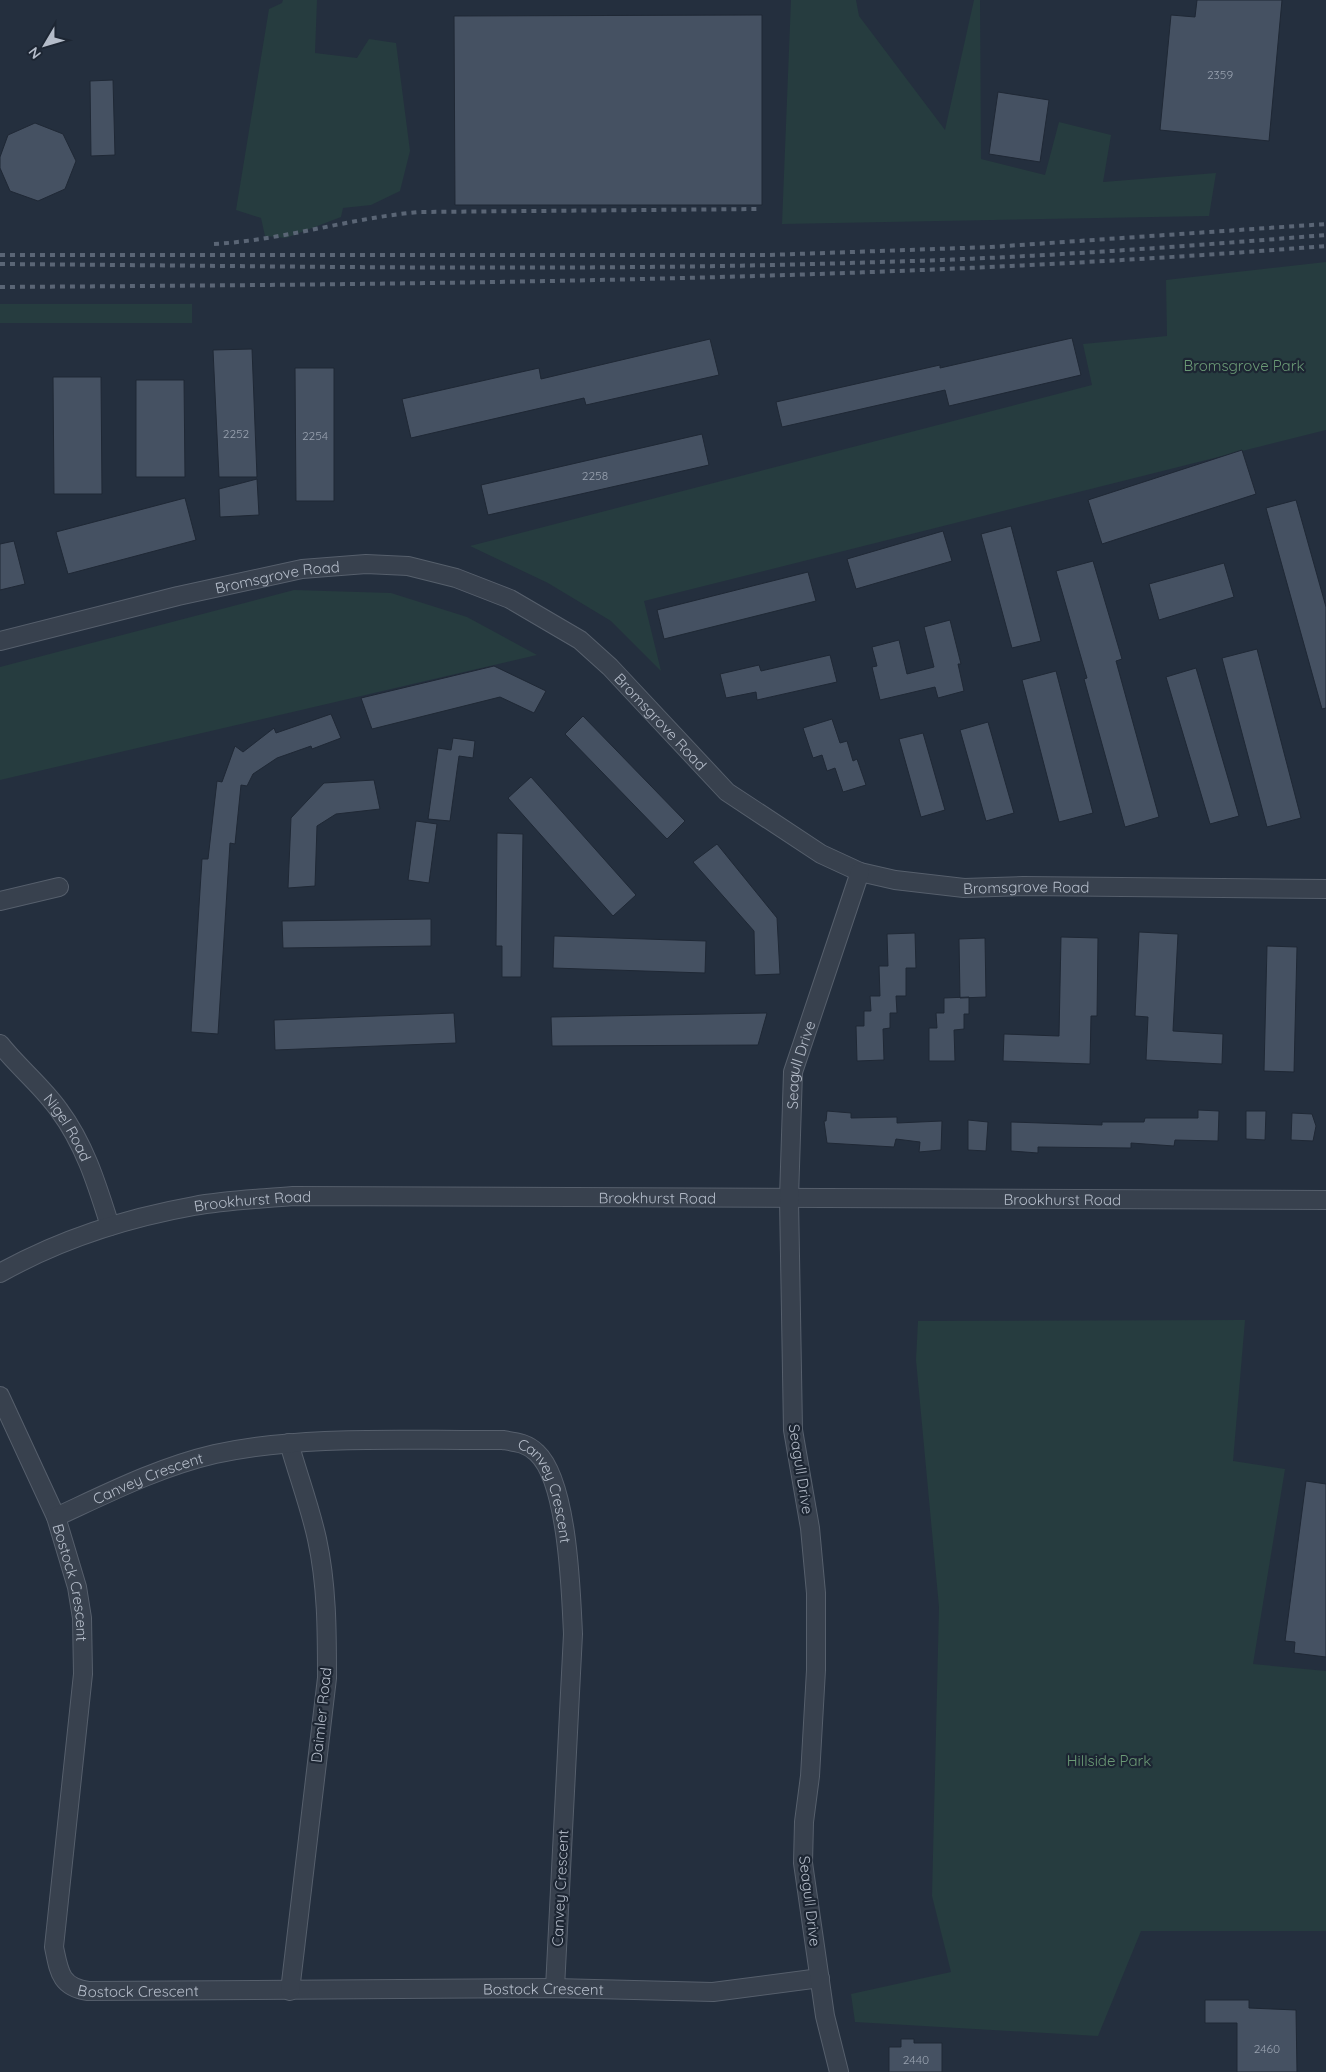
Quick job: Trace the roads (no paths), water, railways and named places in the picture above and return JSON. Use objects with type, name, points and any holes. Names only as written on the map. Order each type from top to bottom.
[{"type":"street","name":"Bromsgrove Road","points":[[0,641],[178,596],[302,569],[366,564],[408,566],[456,578],[510,599],[580,640],[610,667],[727,792],[821,854],[860,872],[895,880],[964,888],[1023,886],[1326,888]]},
{"type":"street","name":"Seagull Drive","points":[[839,2072],[825,2016],[803,1863],[804,1822],[810,1776],[816,1670],[816,1593],[810,1528],[793,1430],[789,1198],[792,1072],[860,872]]},
{"type":"street","points":[[0,901],[59,887]]},
{"type":"street","name":"Nigel Road","points":[[0,1044],[59,1109],[77,1137],[94,1172],[110,1226]]},
{"type":"street","name":"Brookhurst Road","points":[[0,1273],[24,1260],[110,1226],[196,1206],[293,1196],[1326,1200]]},
{"type":"street","name":"Bostock Crescent","points":[[0,1396],[56,1517],[77,1587],[84,1646],[83,1674],[54,1947],[61,1977],[74,1989],[88,1991],[290,1991],[555,1988],[713,1992],[820,1978]]},
{"type":"street","name":"Canvey Crescent","points":[[56,1517],[126,1484],[168,1468],[215,1454],[288,1443],[502,1440],[524,1443],[539,1454],[557,1491],[570,1576],[573,1634],[555,1988]]},
{"type":"street","name":"Daimler Road","points":[[288,1443],[317,1539],[325,1587],[328,1633],[327,1678],[290,1991]]},
{"type":"railway","points":[[214,244],[266,238],[368,219],[419,212],[759,209]]},
{"type":"railway","points":[[0,255],[768,255],[991,247],[1326,224]]},
{"type":"railway","points":[[0,264],[440,268],[770,265],[1048,255],[1326,235]]},
{"type":"railway","points":[[0,287],[498,282],[829,274],[1161,258],[1326,246]]},
{"type":"park label","name":"Bromsgrove Park","points":[[1244,365]]},
{"type":"park label","name":"Hillside Park","points":[[1109,1760]]}]
